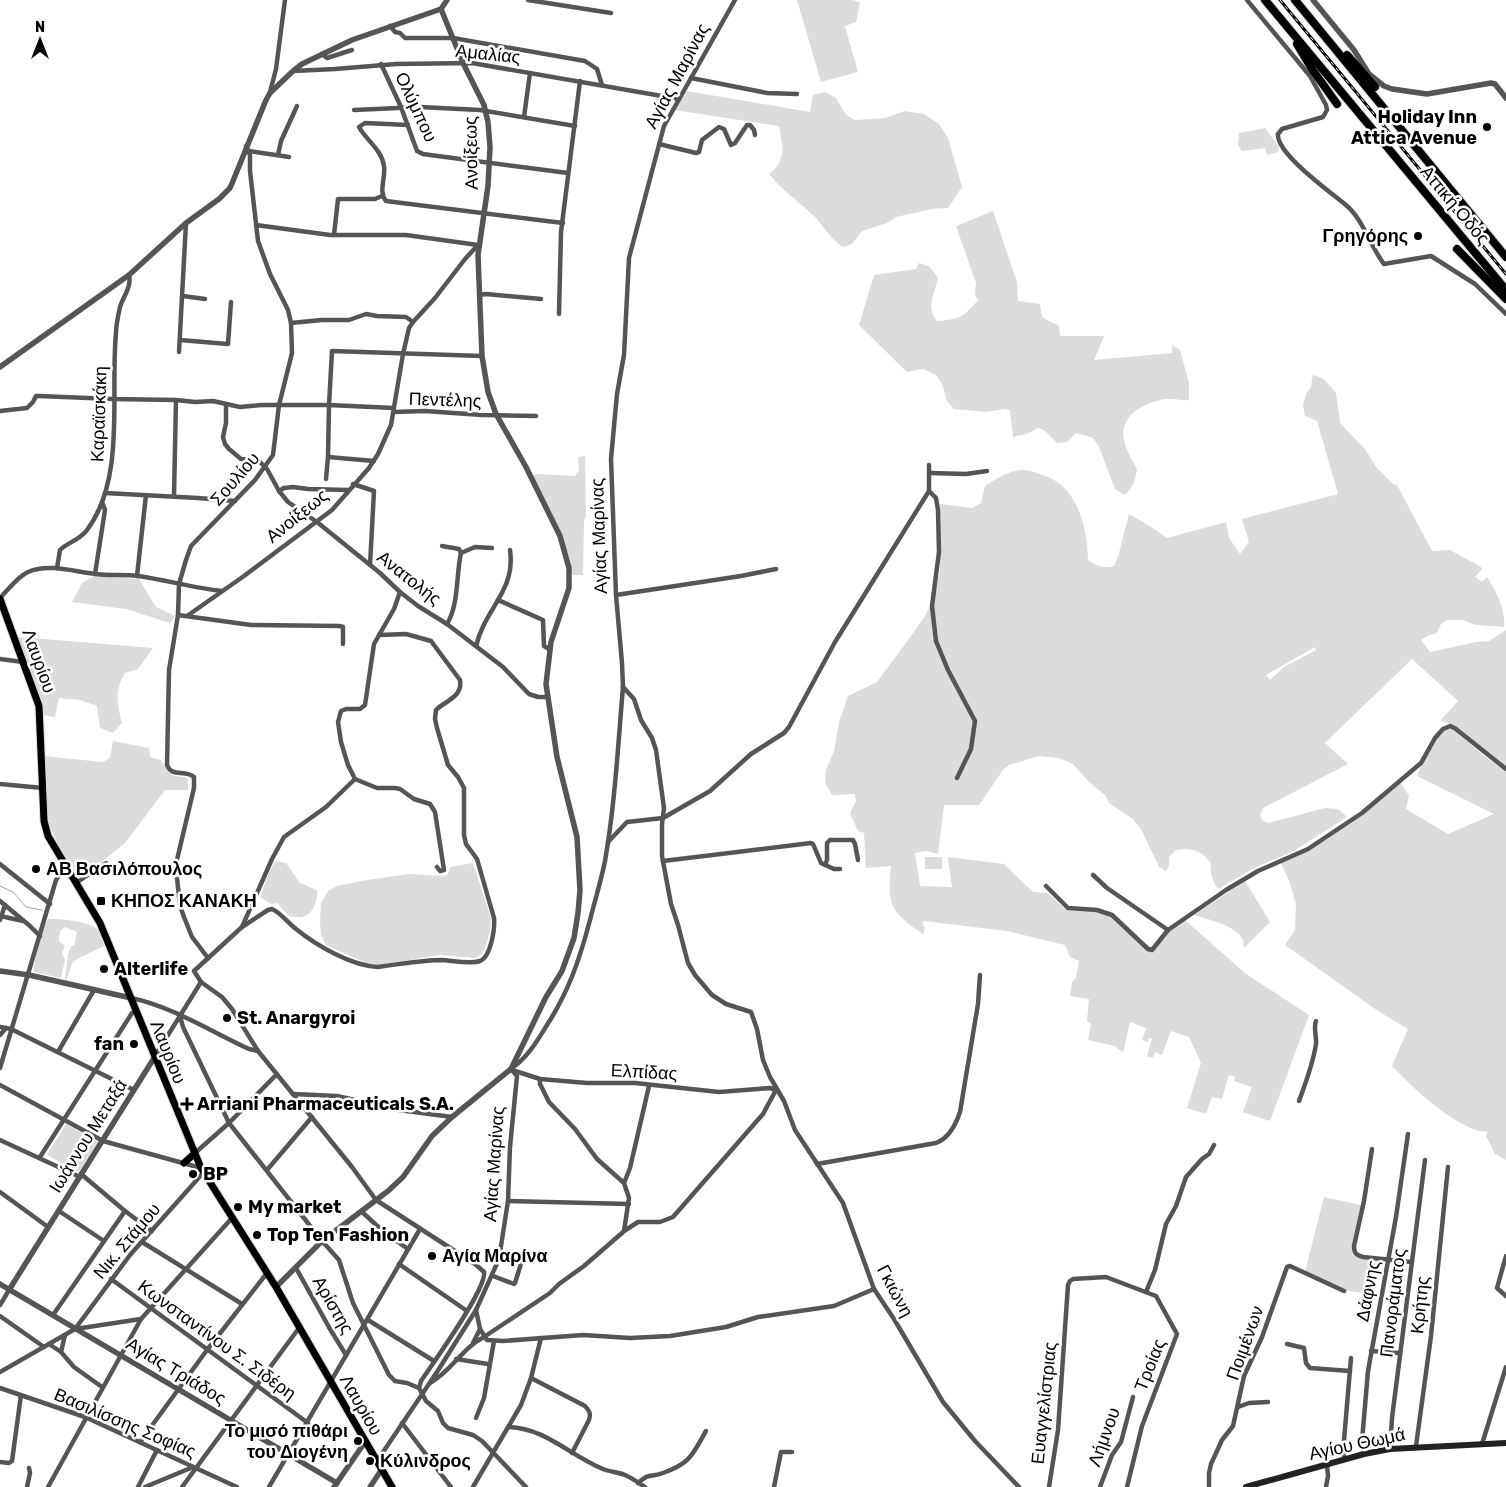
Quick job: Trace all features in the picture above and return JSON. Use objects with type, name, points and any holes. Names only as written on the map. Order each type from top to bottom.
[{"type":"highway","name":"Αττική Οδός","points":[[1265,0],[1506,290]]},
{"type":"highway","name":"Αττική Οδός","points":[[1295,0],[1506,257]]},
{"type":"highway","points":[[1300,0],[1375,87]]},
{"type":"highway","points":[[1284,23],[1312,69],[1337,104]]},
{"type":"highway","points":[[1457,248],[1506,299]]},
{"type":"main road","name":"Λαυρίου","points":[[0,599],[39,706],[46,830],[52,846],[100,923],[154,1058],[202,1170],[276,1287],[392,1487]]},
{"type":"main road","points":[[184,1163],[194,1154]]},
{"type":"main road","name":"Αγίου Θωμά","points":[[1246,1487],[1345,1459],[1390,1449],[1416,1446],[1506,1443]]},
{"type":"street","points":[[0,367],[129,275],[186,223],[230,188],[270,93],[276,69],[285,0]]},
{"type":"street","points":[[270,93],[302,64],[352,40],[441,9],[446,0]]},
{"type":"street","points":[[528,0],[611,13]]},
{"type":"street","name":"Αγίας Μαρίνας","points":[[276,1287],[322,1241],[403,1177],[432,1136],[452,1117],[522,1060],[557,1010],[579,960],[600,884],[608,842],[622,687],[622,663],[616,595],[611,459],[617,394],[625,346],[628,270],[634,234],[664,126],[735,0]]},
{"type":"street","points":[[1247,0],[1310,76],[1326,105],[1327,110],[1323,116],[1282,129],[1278,134],[1280,144],[1302,169],[1356,214],[1384,264],[1432,256],[1476,284],[1506,314]]},
{"type":"street","points":[[1313,0],[1354,50],[1369,74],[1384,86],[1427,94],[1491,83],[1495,84],[1506,98]]},
{"type":"street","name":"Ανοίξεως","points":[[441,9],[486,111],[489,139],[488,186],[478,255],[482,356],[488,392],[496,414],[538,490],[560,536],[568,560],[570,576],[569,588],[549,649],[546,675],[547,697],[557,757],[577,837],[580,866],[580,900],[574,938],[565,964],[546,997],[511,1069]]},
{"type":"street","points":[[390,26],[394,32],[400,33],[405,38],[453,38],[585,62],[597,69],[602,85]]},
{"type":"street","points":[[322,54],[327,58],[352,50]]},
{"type":"street","name":"Αμαλίας","points":[[293,71],[381,64],[463,62],[679,99]]},
{"type":"street","name":"Ολύμπου","points":[[381,64],[401,107],[418,151],[423,154],[489,162]]},
{"type":"street","points":[[524,117],[530,73]]},
{"type":"street","points":[[692,78],[768,93],[797,94]]},
{"type":"street","points":[[559,314],[563,222],[580,81]]},
{"type":"street","points":[[278,155],[281,141],[297,106]]},
{"type":"street","points":[[354,110],[401,107],[486,111],[492,114],[524,117],[575,126]]},
{"type":"street","points":[[408,125],[372,122],[359,126],[375,146],[384,165],[382,196],[386,201],[563,222]]},
{"type":"street","points":[[659,144],[698,153],[702,140],[719,127],[724,129],[731,145],[735,143],[747,125],[750,125],[754,130],[755,136]]},
{"type":"street","points":[[248,149],[289,157]]},
{"type":"street","name":"Σουλίου","points":[[208,958],[192,937],[184,917],[180,906],[177,878],[176,864],[195,780],[193,775],[187,773],[173,773],[167,765],[169,670],[178,615],[179,584],[191,546],[265,467],[274,451],[279,405],[292,353],[291,323],[288,310],[264,260],[258,241],[248,149]]},
{"type":"street","points":[[489,162],[568,173]]},
{"type":"street","points":[[334,235],[338,199],[375,199],[382,196]]},
{"type":"street","points":[[179,352],[186,223]]},
{"type":"street","points":[[256,225],[334,235],[401,235],[478,245]]},
{"type":"street","name":"Ανοίξεως","points":[[187,616],[332,510],[374,461],[388,433],[408,331],[413,322],[433,302],[465,259],[478,245]]},
{"type":"street","name":"Καραϊσκάκη","points":[[57,568],[60,550],[84,534],[92,522],[105,493],[111,468],[115,426],[113,399],[117,324],[130,280],[129,275]]},
{"type":"street","points":[[479,295],[540,299]]},
{"type":"street","points":[[183,296],[205,299]]},
{"type":"street","points":[[180,340],[228,344],[231,302]]},
{"type":"street","points":[[291,323],[349,320],[366,314],[406,317],[413,322]]},
{"type":"street","points":[[326,479],[332,351],[482,356]]},
{"type":"street","name":"Πεντέλης","points":[[0,410],[27,408],[36,396],[39,396],[195,402],[213,401],[240,407],[329,405],[487,415],[536,416]]},
{"type":"street","points":[[174,496],[176,400]]},
{"type":"street","points":[[226,404],[226,423],[223,433],[226,446],[241,459],[257,460],[265,467]]},
{"type":"street","points":[[328,457],[374,461]]},
{"type":"street","points":[[608,842],[627,822],[663,818],[710,791],[751,754],[784,733],[835,642],[929,491],[929,465]]},
{"type":"street","name":"Ανατολής","points":[[265,467],[278,491],[288,502],[317,522],[418,606],[447,624],[476,646],[502,667],[529,694],[547,697]]},
{"type":"street","points":[[930,473],[966,474],[987,471]]},
{"type":"street","points":[[353,484],[374,492],[370,565]]},
{"type":"street","points":[[278,491],[293,486],[308,489],[348,490]]},
{"type":"street","points":[[929,491],[936,498],[938,510],[939,552],[932,606],[936,641],[948,670],[975,721],[971,749],[957,778]]},
{"type":"street","points":[[105,493],[235,501]]},
{"type":"street","points":[[137,576],[146,495]]},
{"type":"street","points":[[95,574],[105,510],[102,500]]},
{"type":"street","points":[[442,546],[459,548],[461,553],[455,595],[447,624]]},
{"type":"street","points":[[461,553],[475,547],[492,548]]},
{"type":"street","points":[[476,646],[484,621],[505,589],[510,576],[510,550]]},
{"type":"street","points":[[0,599],[26,573],[57,568],[95,574],[137,576],[202,589],[222,591]]},
{"type":"street","points":[[616,595],[776,569]]},
{"type":"street","points":[[400,592],[394,609],[373,649],[365,705],[360,709],[342,710],[339,714],[339,729],[348,765],[355,779],[377,788],[398,788],[412,798],[432,806],[435,811],[444,870],[440,871],[437,867]]},
{"type":"street","points":[[498,600],[543,620],[544,646],[549,649]]},
{"type":"street","points":[[178,615],[251,625],[340,626],[344,630],[343,644]]},
{"type":"street","points":[[379,635],[406,634],[431,641],[460,680],[460,687],[455,697],[436,710],[435,719],[448,765],[464,788],[464,834],[466,844],[477,859],[494,918],[495,926],[486,955],[480,961],[472,962],[440,960],[369,967],[352,961],[317,943],[297,930],[272,909],[242,927],[194,971],[201,982],[226,1002],[258,1051],[352,1167],[376,1200],[475,1264],[484,1272],[485,1278],[483,1283],[467,1311],[421,1380],[419,1388]]},
{"type":"street","points":[[0,659],[24,662]]},
{"type":"street","name":"Γκιώνη","points":[[622,687],[634,699],[641,720],[652,738],[656,750],[664,801],[661,849],[671,904],[688,963],[695,975],[712,995],[726,1004],[751,1012],[757,1029],[763,1060],[776,1090],[780,1092],[795,1130],[843,1203],[874,1289],[894,1319],[942,1402],[975,1441],[1019,1487]]},
{"type":"street","points":[[1046,886],[1068,908],[1097,910],[1112,915],[1148,949],[1152,950],[1168,930],[1243,879],[1302,852],[1362,813],[1421,763],[1435,738],[1446,728],[1450,726],[1456,729],[1506,769]]},
{"type":"street","points":[[242,927],[272,858],[284,838],[318,814],[355,779]]},
{"type":"street","points":[[0,784],[43,788]]},
{"type":"street","points":[[825,865],[830,840],[852,840],[855,844],[858,860]]},
{"type":"street","points":[[663,861],[812,843],[819,859],[825,865],[834,869],[840,869]]},
{"type":"street","points":[[76,882],[106,863]]},
{"type":"street","points":[[0,864],[50,904]]},
{"type":"street","points":[[0,1068],[9,1028],[29,975],[58,877],[68,869]]},
{"type":"street","points":[[1093,875],[1107,888],[1168,930]]},
{"type":"street","points":[[0,901],[40,936]]},
{"type":"street","points":[[5,905],[0,917],[25,921]]},
{"type":"street","points":[[0,971],[29,975],[141,1000],[180,1016],[249,1049],[258,1051]]},
{"type":"street","points":[[818,1164],[944,1140],[957,1121],[960,1112],[978,1004],[980,975]]},
{"type":"street","name":"Ιωάννου Μεταξά","points":[[0,1305],[201,982]]},
{"type":"street","points":[[58,1052],[94,990]]},
{"type":"street","points":[[40,1157],[132,1013],[136,1011]]},
{"type":"street","points":[[180,1016],[183,1027],[230,1123],[339,1260],[344,1280],[364,1326],[391,1378],[419,1388],[428,1403],[438,1411],[440,1420],[448,1428],[473,1435],[482,1441],[526,1487]]},
{"type":"street","points":[[1299,1101],[1313,1060],[1317,1038],[1314,1029],[1316,1021]]},
{"type":"street","points":[[0,1027],[9,1028],[134,1090]]},
{"type":"street","points":[[0,1035],[9,1028]]},
{"type":"street","name":"Αγίας Μαρίνας","points":[[376,1461],[430,1383],[476,1310],[493,1276],[501,1251],[508,1201],[516,1076],[511,1069]]},
{"type":"street","name":"Ελπίδας","points":[[511,1069],[540,1078],[586,1083],[635,1084],[719,1092],[770,1088],[776,1090]]},
{"type":"street","points":[[194,1154],[230,1123],[277,1074]]},
{"type":"street","points":[[540,1078],[543,1091],[555,1110],[576,1129],[597,1159],[624,1183],[628,1192],[629,1204],[624,1231]]},
{"type":"street","points":[[0,1085],[103,1141],[184,1163],[202,1170]]},
{"type":"street","points":[[624,1183],[630,1168],[649,1086]]},
{"type":"street","points":[[430,1383],[440,1377],[473,1343],[550,1293],[558,1284],[584,1266],[624,1231],[638,1222],[660,1222],[673,1216],[763,1114],[776,1090]]},
{"type":"street","points":[[293,1094],[337,1096],[399,1110],[452,1117]]},
{"type":"street","points":[[267,1170],[312,1117]]},
{"type":"street","name":"Δάφνης","points":[[1364,1454],[1362,1441],[1371,1351],[1408,1134]]},
{"type":"street","points":[[0,1140],[81,1176],[152,1231]]},
{"type":"street","points":[[1146,1292],[1155,1270],[1166,1224],[1176,1206],[1186,1177],[1191,1169],[1208,1154],[1214,1145]]},
{"type":"street","points":[[1372,1149],[1354,1252],[1363,1257],[1412,1262]]},
{"type":"street","name":"Πανοράματος","points":[[1390,1449],[1392,1418],[1425,1160]]},
{"type":"street","name":"Κρήτης","points":[[1416,1446],[1431,1336],[1448,1167]]},
{"type":"street","name":"Νικ. Στάμου","points":[[75,1329],[111,1279],[202,1170]]},
{"type":"street","points":[[0,1192],[48,1228]]},
{"type":"street","points":[[508,1201],[629,1204]]},
{"type":"street","points":[[59,1211],[104,1241]]},
{"type":"street","points":[[53,1315],[125,1211]]},
{"type":"street","points":[[361,1211],[408,1249]]},
{"type":"street","points":[[48,1487],[85,1417],[141,1319],[232,1218]]},
{"type":"street","points":[[270,1487],[420,1229]]},
{"type":"street","points":[[142,1242],[242,1304]]},
{"type":"street","points":[[493,1276],[514,1284],[516,1283],[525,1251]]},
{"type":"street","points":[[1506,1256],[1497,1288],[1506,1296]]},
{"type":"street","points":[[399,1264],[467,1311]]},
{"type":"street","name":"Ποιμένων","points":[[1209,1487],[1211,1464],[1222,1440],[1233,1426],[1244,1376],[1262,1337],[1286,1268],[1290,1266],[1344,1291]]},
{"type":"street","name":"Αρίστης","points":[[296,1268],[346,1355]]},
{"type":"street","points":[[140,1442],[267,1273]]},
{"type":"street","name":"Τροίας","points":[[1065,1322],[1070,1281],[1073,1279],[1106,1277],[1156,1296],[1177,1334],[1142,1426],[1127,1487]]},
{"type":"street","name":"Κωνσταντίνου Σ. Σιδέρη","points":[[111,1279],[308,1423]]},
{"type":"street","name":"Αγίας Τριάδος","points":[[0,1284],[336,1485]]},
{"type":"street","points":[[476,1310],[480,1329],[487,1340],[583,1335],[620,1338],[655,1337],[710,1330],[758,1317],[834,1306],[874,1289]]},
{"type":"street","points":[[0,1316],[61,1352],[74,1367],[102,1387]]},
{"type":"street","points":[[0,1372],[75,1329],[141,1319]]},
{"type":"street","points":[[368,1320],[434,1361]]},
{"type":"street","name":"Ευαγγελίστριας","points":[[1049,1487],[1060,1414],[1065,1322]]},
{"type":"street","points":[[182,1487],[194,1468],[299,1328]]},
{"type":"street","points":[[473,1343],[480,1329]]},
{"type":"street","points":[[61,1352],[65,1335]]},
{"type":"street","points":[[473,1487],[521,1405],[531,1378],[541,1338]]},
{"type":"street","points":[[476,1418],[484,1398],[488,1364],[494,1341]]},
{"type":"street","points":[[1287,1344],[1304,1348],[1306,1363],[1310,1368],[1350,1371]]},
{"type":"street","points":[[1371,1351],[1400,1354]]},
{"type":"street","points":[[1345,1459],[1343,1452],[1351,1358]]},
{"type":"street","points":[[456,1359],[488,1364]]},
{"type":"street","points":[[1482,1444],[1506,1367]]},
{"type":"street","points":[[531,1378],[590,1410],[589,1420],[572,1453]]},
{"type":"street","name":"Βασιλίσσης Σοφίας","points":[[0,1388],[85,1417],[238,1487]]},
{"type":"street","points":[[0,1462],[10,1463],[12,1460],[21,1395]]},
{"type":"street","name":"Λήμνου","points":[[1100,1487],[1112,1455],[1121,1442],[1133,1397]]},
{"type":"street","points":[[1238,1407],[1249,1403],[1268,1402]]},
{"type":"street","points":[[402,1423],[451,1487]]},
{"type":"street","points":[[509,1427],[547,1436],[557,1445],[604,1470],[625,1475],[646,1487]]},
{"type":"street","points":[[638,1483],[647,1475],[661,1474],[685,1463],[706,1431]]},
{"type":"street","points":[[336,1485],[366,1442]]},
{"type":"street","points":[[138,1487],[157,1450]]},
{"type":"street","points":[[774,1487],[781,1452],[792,1452]]},
{"type":"street","points":[[1326,1465],[1328,1476],[1326,1487]]},
{"type":"street","points":[[26,1487],[30,1477],[29,1468]]},
{"type":"street","points":[[145,1487],[194,1468]]},
{"type":"street","points":[[370,1487],[382,1469]]},
{"type":"shaded area","points":[[797,0],[852,0],[860,2],[856,22],[845,26],[858,72],[821,82]]},
{"type":"shaded area","points":[[687,91],[810,112],[813,95],[825,92],[836,98],[846,115],[855,120],[885,118],[905,111],[924,114],[939,124],[948,138],[962,187],[948,208],[932,209],[896,217],[887,223],[862,231],[852,244],[843,247],[813,215],[769,174],[779,164],[781,158],[782,147],[779,126],[674,110]]},
{"type":"shaded area","points":[[1265,128],[1279,147],[1278,152],[1267,155],[1265,148],[1242,151],[1238,145],[1239,133]]},
{"type":"shaded area","points":[[993,211],[1017,282],[1018,301],[1040,304],[1042,317],[1059,326],[1060,336],[1104,336],[1094,360],[1172,353],[1172,345],[1180,350],[1189,383],[1189,400],[1169,399],[1150,403],[1135,411],[1130,417],[1126,423],[1124,440],[1137,469],[1132,486],[1124,495],[1115,489],[1099,447],[1093,438],[1076,433],[1067,442],[1057,443],[1044,430],[1038,428],[1027,434],[1013,437],[1010,410],[986,412],[954,409],[947,401],[942,384],[936,375],[923,369],[907,372],[859,325],[874,275],[916,269],[919,263],[930,267],[938,278],[931,305],[933,316],[937,321],[956,318],[968,311],[978,300],[975,295],[976,283],[956,226]]},
{"type":"shaded area","points":[[1313,373],[1324,379],[1336,393],[1340,423],[1365,449],[1376,467],[1394,485],[1397,485],[1432,551],[1450,550],[1481,567],[1482,569],[1475,577],[1482,582],[1487,577],[1494,588],[1502,607],[1504,627],[1475,625],[1463,620],[1447,620],[1441,624],[1437,633],[1421,640],[1430,652],[1489,641],[1506,630],[1506,767],[1460,729],[1441,720],[1458,701],[1412,659],[1325,743],[1348,764],[1263,808],[1260,815],[1262,820],[1268,823],[1325,808],[1338,809],[1347,817],[1292,852],[1256,867],[1218,889],[1212,877],[1211,863],[1204,855],[1196,851],[1187,849],[1176,850],[1169,857],[1169,866],[1166,871],[1159,867],[1142,831],[1133,819],[1109,803],[1106,796],[1089,782],[1073,764],[1059,758],[1039,756],[1009,765],[1003,770],[979,805],[944,805],[938,854],[926,851],[915,853],[920,886],[952,887],[948,857],[1004,864],[1033,892],[1048,893],[1064,908],[1074,911],[1097,912],[1112,917],[1153,951],[1168,932],[1185,920],[1246,974],[1309,1015],[1270,1121],[1243,1112],[1252,1087],[1234,1081],[1235,1077],[1229,1075],[1222,1099],[1212,1097],[1206,1114],[1187,1108],[1201,1063],[1189,1037],[1171,1031],[1162,1055],[1155,1052],[1153,1058],[1147,1056],[1152,1039],[1149,1038],[1148,1042],[1142,1040],[1146,1028],[1130,1022],[1123,1053],[1115,1046],[1088,1040],[1091,1024],[1087,1021],[1089,999],[1070,996],[1072,982],[1076,978],[1079,961],[1070,957],[1065,945],[1007,931],[924,921],[922,923],[925,928],[923,934],[912,926],[897,913],[893,906],[890,890],[891,866],[866,868],[864,833],[858,831],[850,813],[856,801],[855,794],[832,795],[825,783],[826,770],[834,751],[839,722],[848,696],[877,682],[925,616],[934,597],[940,570],[940,504],[972,508],[981,503],[985,486],[1011,472],[1027,470],[1052,479],[1063,486],[1071,496],[1082,520],[1088,560],[1097,565],[1103,567],[1114,566],[1129,514],[1167,538],[1226,522],[1229,538],[1240,554],[1249,542],[1242,519],[1338,494],[1317,421],[1305,416],[1303,405],[1306,394],[1311,387]],"holes":[[[1315,647],[1316,650],[1284,667],[1270,680],[1266,675]]]},
{"type":"shaded area","points":[[585,456],[586,518],[584,520],[583,575],[572,575],[571,568],[533,476],[537,474],[575,476],[579,471],[578,457]]},
{"type":"shaded area","points":[[94,576],[139,579],[156,607],[175,616],[170,623],[126,609],[72,602],[82,583]]},
{"type":"shaded area","points":[[19,637],[153,648],[138,669],[125,673],[118,692],[122,723],[113,733],[100,728],[97,706],[80,700],[59,698],[55,717],[42,715],[16,639]]},
{"type":"shaded area","points":[[1448,728],[1457,732],[1506,772],[1506,1160],[1495,1154],[1486,1136],[1488,1132],[1475,1130],[1440,1110],[1392,1066],[1408,1029],[1378,1011],[1285,945],[1295,930],[1296,904],[1290,883],[1281,863],[1328,838],[1400,782],[1409,796],[1406,809],[1448,834],[1494,814],[1417,776],[1433,742]]},
{"type":"shaded area","points":[[113,741],[149,748],[150,757],[161,760],[170,773],[186,777],[188,790],[165,790],[125,843],[99,864],[78,877],[59,848],[48,822],[43,756],[103,762],[110,758]]},
{"type":"shaded area","points":[[925,857],[942,857],[942,869],[925,869]]},
{"type":"shaded area","points":[[275,861],[286,863],[300,883],[317,890],[317,898],[310,913],[300,917],[289,916],[277,903],[271,904],[260,897]]},
{"type":"shaded area","points":[[473,863],[491,918],[490,932],[485,948],[482,954],[475,958],[440,955],[379,965],[368,964],[326,945],[321,935],[320,922],[321,903],[328,891],[337,886],[408,874],[445,876],[448,874],[450,867]]},
{"type":"shaded area","points":[[1245,881],[1270,922],[1244,948],[1240,935],[1229,927],[1194,915]]},
{"type":"shaded area","points":[[48,919],[87,924],[98,930],[102,939],[104,946],[73,961],[66,981],[68,954],[71,946],[74,946],[77,932],[65,927],[60,931],[59,941],[65,946],[62,953],[65,959],[61,978],[34,972],[38,945]]},
{"type":"shaded area","points":[[66,1124],[98,1142],[79,1172],[47,1155]]},
{"type":"shaded area","points":[[1324,1197],[1361,1205],[1352,1248],[1353,1254],[1357,1257],[1377,1261],[1369,1294],[1343,1290],[1305,1272]]},
{"type":"waterway","points":[[0,886],[13,892],[26,907],[42,910]]},
{"type":"railway","points":[[1280,0],[1506,274]]},
{"type":"place","name":"Holiday Inn Attica Avenue","points":[[1487,127]]},
{"type":"place","name":"Γρηγόρης","points":[[1418,236]]},
{"type":"place","name":"ΑΒ Βασιλόπουλος","points":[[36,869]]},
{"type":"place","name":"ΚΗΠΟΣ ΚΑΝΑΚΗ","points":[[101,901]]},
{"type":"place","name":"Alterlife","points":[[104,969]]},
{"type":"place","name":"St. Anargyroi","points":[[227,1018]]},
{"type":"place","name":"fan","points":[[134,1044]]},
{"type":"place","name":"Arriani Pharmaceuticals S.A.","points":[[187,1104]]},
{"type":"place","name":"BP","points":[[193,1174]]},
{"type":"place","name":"My market","points":[[238,1207]]},
{"type":"place","name":"Top Ten Fashion","points":[[257,1235]]},
{"type":"place","name":"Αγία Μαρίνα","points":[[432,1256]]},
{"type":"place","name":"Το μισό πιθάρι του Διογένη","points":[[358,1441]]},
{"type":"place","name":"Κύλινδρος","points":[[370,1461]]}]
